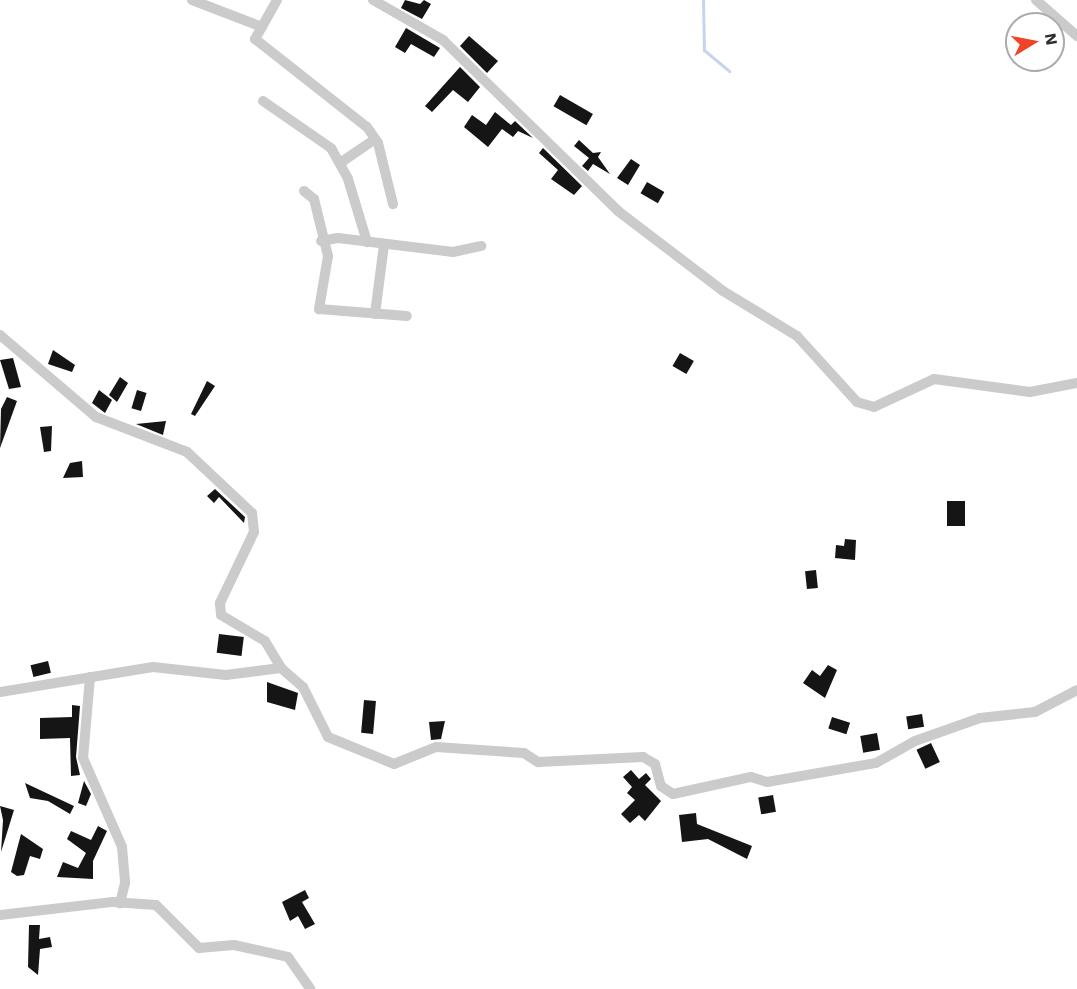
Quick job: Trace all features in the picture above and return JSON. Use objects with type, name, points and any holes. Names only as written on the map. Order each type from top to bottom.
[{"type":"street","points":[[192,0],[262,27]]},
{"type":"street","points":[[277,0],[255,39],[356,116],[375,139],[393,204]]},
{"type":"street","points":[[373,0],[443,40],[618,211],[723,291],[797,336],[857,402],[874,407],[934,379],[1030,392],[1077,383]]},
{"type":"street","points":[[1036,0],[1077,36]]},
{"type":"street","points":[[263,100],[319,137],[340,163],[367,242]]},
{"type":"street","points":[[340,163],[375,139]]},
{"type":"street","points":[[304,191],[314,200],[321,242],[328,266],[319,309],[407,316]]},
{"type":"street","points":[[321,242],[367,242],[453,252],[481,246]]},
{"type":"street","points":[[375,314],[384,245]]},
{"type":"street","points":[[0,335],[96,417],[187,452],[252,513],[254,532],[220,609],[232,625],[260,637],[281,668],[303,687],[328,736],[394,764],[436,747],[524,753],[538,762],[643,757],[655,764],[661,786],[673,794],[751,777],[767,782],[876,762],[915,741],[980,718],[1035,712],[1077,690]]},
{"type":"street","points":[[0,692],[153,667],[226,675],[281,668]]},
{"type":"street","points":[[90,677],[83,758],[122,847],[125,883],[120,903]]},
{"type":"street","points":[[0,915],[120,903],[165,911],[199,948],[234,945],[288,957],[310,989]]},
{"type":"building","points":[[405,0],[420,4],[424,0],[431,4],[422,19],[401,8]]},
{"type":"building","points":[[406,28],[440,48],[434,57],[411,44],[405,53],[395,47]]},
{"type":"building","points":[[469,36],[498,61],[487,73],[460,46]]},
{"type":"building","points":[[460,67],[480,87],[468,102],[453,90],[432,112],[425,106]]},
{"type":"building","points":[[560,95],[593,114],[586,125],[554,106]]},
{"type":"building","points":[[495,112],[511,125],[515,121],[533,138],[518,131],[513,137],[502,129],[488,147],[464,127],[472,115],[486,125]]},
{"type":"building","points":[[579,140],[593,153],[601,152],[598,157],[610,174],[593,164],[588,171],[582,166],[589,158],[574,146]]},
{"type":"building","points":[[543,148],[582,186],[574,195],[551,179],[558,170],[539,153]]},
{"type":"building","points":[[631,159],[640,165],[628,185],[617,178]]},
{"type":"building","points":[[647,182],[664,192],[658,203],[640,193]]},
{"type":"building","points":[[53,350],[75,365],[72,372],[48,364]]},
{"type":"building","points":[[680,353],[694,361],[686,374],[672,366]]},
{"type":"building","points":[[13,358],[21,387],[9,389],[0,360]]},
{"type":"building","points":[[120,377],[128,383],[117,402],[109,395]]},
{"type":"building","points":[[207,381],[215,386],[195,416],[191,414]]},
{"type":"building","points":[[99,390],[112,400],[105,413],[92,403]]},
{"type":"building","points":[[137,390],[147,393],[141,411],[131,408]]},
{"type":"building","points":[[7,397],[17,401],[0,448],[1,409]]},
{"type":"building","points":[[166,421],[163,435],[136,424]]},
{"type":"building","points":[[52,426],[51,451],[44,452],[40,427]]},
{"type":"building","points":[[82,461],[83,477],[63,478],[70,463]]},
{"type":"building","points":[[215,489],[245,517],[244,523],[219,497],[214,503],[207,496]]},
{"type":"building","points":[[947,501],[965,501],[965,526],[947,526]]},
{"type":"building","points":[[845,539],[856,540],[855,560],[835,558],[836,545],[844,546]]},
{"type":"building","points":[[816,570],[818,588],[807,589],[805,571]]},
{"type":"building","points":[[219,634],[244,637],[241,656],[217,653]]},
{"type":"building","points":[[48,661],[51,673],[33,677],[31,665]]},
{"type":"building","points":[[828,665],[837,670],[825,698],[803,683],[812,670],[820,676]]},
{"type":"building","points":[[267,682],[298,693],[295,710],[267,702]]},
{"type":"building","points":[[364,700],[376,701],[373,734],[361,733]]},
{"type":"building","points":[[72,705],[80,706],[76,757],[80,775],[71,776],[70,738],[40,739],[40,718],[72,717]]},
{"type":"building","points":[[922,714],[924,727],[908,729],[906,717]]},
{"type":"building","points":[[832,717],[850,723],[846,734],[828,728]]},
{"type":"building","points":[[445,721],[441,739],[431,740],[429,722]]},
{"type":"building","points":[[877,733],[880,750],[863,753],[860,736]]},
{"type":"building","points":[[931,743],[940,762],[925,769],[916,750]]},
{"type":"building","points":[[631,770],[639,779],[646,773],[651,779],[645,785],[661,801],[645,821],[639,815],[630,823],[621,814],[635,800],[627,793],[632,787],[623,777]]},
{"type":"building","points":[[84,781],[91,794],[86,806],[78,803]]},
{"type":"building","points":[[25,783],[74,806],[70,814],[48,801],[30,798]]},
{"type":"building","points":[[773,795],[776,812],[761,814],[758,798]]},
{"type":"building","points":[[0,806],[14,810],[1,852],[3,820]]},
{"type":"building","points":[[696,813],[697,824],[752,846],[747,859],[708,839],[682,842],[679,815]]},
{"type":"building","points":[[98,826],[107,831],[93,861],[93,879],[57,877],[63,862],[78,868],[86,853],[67,839],[71,831],[91,840]]},
{"type":"building","points":[[21,834],[43,849],[40,859],[30,856],[24,875],[17,876],[11,872]]},
{"type":"building","points":[[305,890],[309,898],[302,902],[315,924],[305,929],[298,916],[290,921],[282,902]]},
{"type":"building","points":[[29,925],[40,925],[39,939],[50,937],[52,947],[40,949],[38,975],[28,967]]},
{"type":"waterway","points":[[703,0],[704,50],[729,71]]}]
